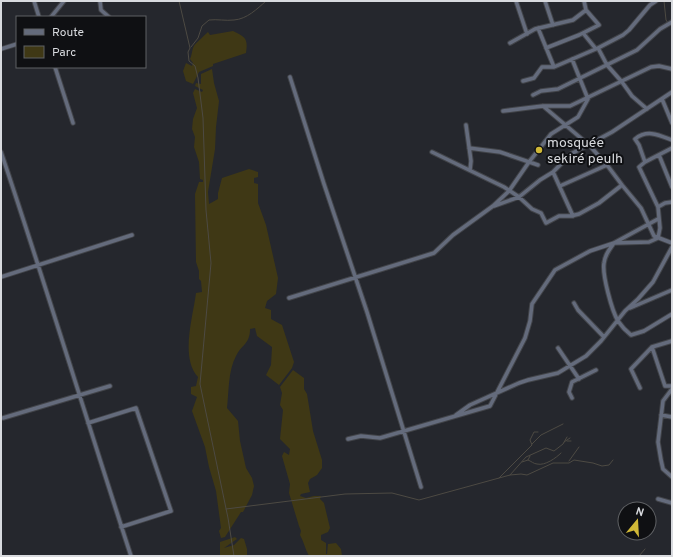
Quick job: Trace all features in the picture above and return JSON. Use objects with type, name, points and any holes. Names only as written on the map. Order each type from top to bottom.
[{"type":"street","points":[[34,1],[39,16]]},
{"type":"street","points":[[52,16],[64,1]]},
{"type":"street","points":[[100,1],[101,10],[108,16]]},
{"type":"street","points":[[516,1],[527,34]]},
{"type":"street","points":[[545,1],[553,25]]},
{"type":"street","points":[[546,48],[599,25],[586,10],[584,1]]},
{"type":"street","points":[[524,81],[534,78],[542,67],[554,67],[597,49],[629,30],[650,5],[656,1]]},
{"type":"street","points":[[510,43],[538,28],[573,20],[586,10]]},
{"type":"street","points":[[533,95],[542,91],[558,89],[637,50],[660,29],[672,22]]},
{"type":"street","points":[[538,28],[554,67]]},
{"type":"street","points":[[583,33],[597,49],[607,65],[632,96],[647,109]]},
{"type":"street","points":[[1,49],[16,44]]},
{"type":"street","points":[[572,59],[588,99]]},
{"type":"street","points":[[503,111],[543,106],[570,106],[588,99],[651,67],[659,66],[672,69]]},
{"type":"street","points":[[55,68],[73,123]]},
{"type":"street","points":[[290,77],[421,487]]},
{"type":"street","points":[[492,206],[519,197],[540,180],[553,172],[571,154],[612,132],[672,92]]},
{"type":"street","points":[[289,298],[434,253],[453,234],[492,206],[509,191],[551,134],[578,116],[588,99]]},
{"type":"street","points":[[662,99],[672,123]]},
{"type":"street","points":[[543,106],[589,145],[607,165],[641,208],[654,236],[672,243]]},
{"type":"street","points":[[466,125],[470,170]]},
{"type":"street","points":[[645,162],[639,145],[635,139],[649,133],[672,140]]},
{"type":"street","points":[[469,148],[500,152],[538,165]]},
{"type":"street","points":[[658,238],[660,228],[658,207],[639,167],[645,162],[672,148]]},
{"type":"street","points":[[1,152],[131,556]]},
{"type":"street","points":[[432,152],[470,170],[519,197],[532,209],[541,213],[546,222],[560,216],[574,216],[591,208],[622,185]]},
{"type":"street","points":[[659,154],[672,186]]},
{"type":"street","points":[[560,186],[607,165]]},
{"type":"street","points":[[553,172],[574,216]]},
{"type":"street","points":[[658,207],[665,203],[672,202]]},
{"type":"street","points":[[348,439],[361,436],[380,438],[490,406],[525,338],[530,322],[532,304],[551,274],[557,268],[581,255],[614,243],[658,219]]},
{"type":"street","points":[[1,277],[132,235]]},
{"type":"street","points":[[614,243],[648,242],[658,238]]},
{"type":"street","points":[[614,243],[607,254],[604,267],[608,293],[617,320],[623,328],[631,335],[644,331],[672,314]]},
{"type":"street","points":[[455,416],[462,410],[496,393],[528,380],[558,373],[586,356],[653,282],[672,247]]},
{"type":"street","points":[[627,309],[672,290]]},
{"type":"street","points":[[574,303],[578,310],[604,337]]},
{"type":"street","points":[[640,388],[631,369],[652,347],[672,341]]},
{"type":"street","points":[[652,347],[665,386],[672,386]]},
{"type":"street","points":[[558,348],[578,379]]},
{"type":"street","points":[[572,398],[569,392],[572,382],[596,370]]},
{"type":"street","points":[[3,418],[110,386]]},
{"type":"street","points":[[672,389],[663,401],[658,442],[660,460],[663,469],[672,478]]},
{"type":"street","points":[[88,423],[136,408],[171,512],[121,527]]},
{"type":"street","points":[[662,415],[672,417]]},
{"type":"street","points":[[658,499],[672,503]]},
{"type":"green space","points":[[233,31],[245,39],[247,44],[246,53],[213,64],[213,66],[199,72],[193,84],[186,81],[183,71],[186,63],[192,66],[193,63],[190,59],[193,47],[196,43],[208,32],[210,35]]},
{"type":"green space","points":[[212,69],[219,101],[215,149],[208,192],[209,204],[218,199],[222,178],[249,169],[258,172],[258,177],[254,178],[254,183],[258,184],[258,203],[266,225],[278,278],[276,294],[267,301],[265,308],[271,310],[271,319],[282,325],[294,362],[292,368],[279,385],[266,375],[271,365],[272,347],[257,336],[255,328],[250,329],[249,338],[238,352],[233,362],[230,375],[227,408],[238,421],[240,441],[246,468],[252,478],[254,486],[252,495],[243,512],[241,512],[225,537],[221,538],[219,531],[221,528],[216,491],[205,447],[192,411],[197,397],[191,394],[191,387],[196,386],[198,377],[193,369],[189,348],[189,337],[196,293],[202,292],[196,262],[195,194],[199,182],[203,182],[203,180],[200,179],[199,162],[194,147],[195,137],[192,129],[193,119],[197,108],[193,93],[195,89],[202,92],[203,90],[195,86],[196,83],[201,84],[201,74]]},
{"type":"green space","points":[[293,370],[304,378],[304,389],[307,394],[313,431],[322,460],[322,468],[317,475],[310,479],[308,483],[310,492],[301,494],[300,496],[306,498],[321,496],[320,499],[324,503],[330,528],[328,532],[321,535],[321,540],[326,543],[326,554],[328,544],[336,543],[341,549],[342,556],[309,556],[300,535],[301,531],[289,493],[290,484],[282,456],[284,452],[289,455],[290,449],[280,439],[283,410],[280,405],[282,393],[280,387]]},
{"type":"green space","points":[[235,537],[237,539],[224,548],[234,545],[241,538],[244,539],[247,549],[247,556],[220,556],[220,542]]},
{"type":"waterway","points":[[179,1],[190,48],[188,52],[189,61],[195,66],[198,78],[203,118],[206,210],[211,263],[200,384],[228,518],[234,556]]},
{"type":"waterway","points":[[191,47],[198,38],[202,26],[209,20],[231,20],[243,18],[252,13],[266,1]]},
{"type":"waterway","points":[[664,1],[666,20],[668,23]]},
{"type":"waterway","points":[[532,444],[541,435],[563,424]]},
{"type":"waterway","points":[[499,478],[532,445],[530,440],[534,432],[538,432]]},
{"type":"waterway","points":[[510,475],[526,457],[546,448],[554,451],[563,444],[567,437]]},
{"type":"waterway","points":[[564,442],[570,438]]},
{"type":"waterway","points":[[569,461],[579,447]]},
{"type":"waterway","points":[[528,460],[536,464],[543,464],[547,463],[561,453]]},
{"type":"waterway","points":[[522,462],[528,460],[530,456]]},
{"type":"waterway","points":[[226,509],[345,494],[392,493],[419,500],[510,475],[527,475],[553,463],[569,463],[574,460],[602,466],[609,465],[613,460]]},
{"type":"waterway","points":[[639,556],[645,549]]},
{"type":"waterway","points":[[668,556],[672,555]]},
{"type":"place","name":"mosquée sekiré peulh","points":[[539,150]]}]
